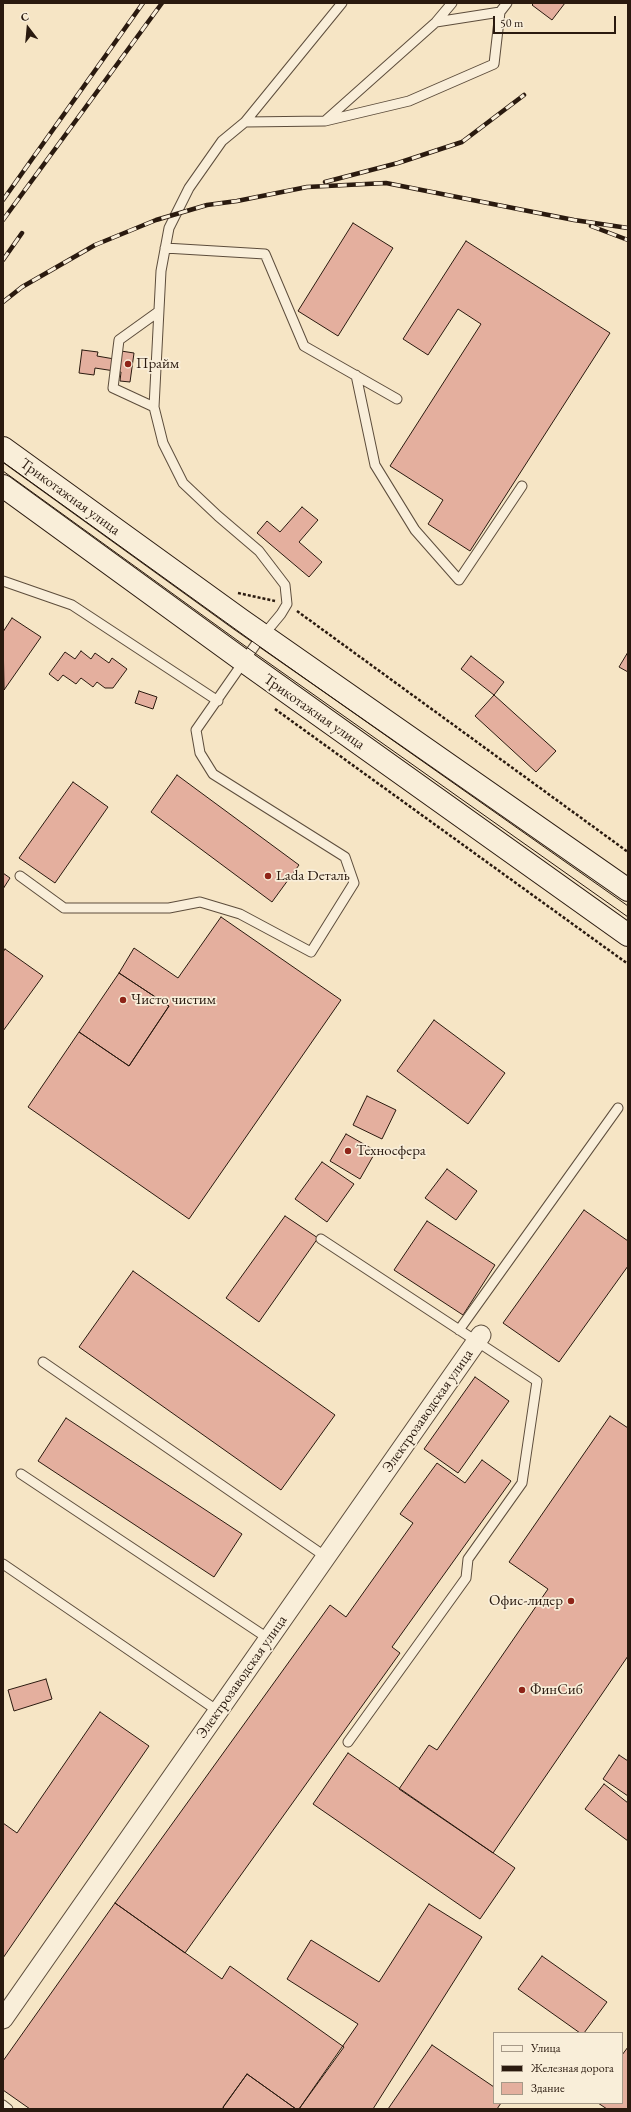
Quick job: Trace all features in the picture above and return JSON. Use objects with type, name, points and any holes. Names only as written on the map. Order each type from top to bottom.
[{"type":"main road","name":"Трикотажная улица","points":[[3,448],[263,635],[628,890]]},
{"type":"main road","name":"Трикотажная улица","points":[[3,486],[245,662],[628,935]]},
{"type":"street","name":"Электрозаводская улица","points":[[3,2019],[479,1338]]},
{"type":"lane","points":[[20,876],[64,908],[169,908],[200,902],[240,914],[311,952],[354,883],[345,857],[213,774],[200,752],[196,730],[218,701],[263,635],[281,614],[287,604],[286,585],[259,551],[218,516],[183,483],[163,443],[154,407],[161,271],[169,228],[189,188],[222,141],[245,122],[342,3]]},
{"type":"lane","points":[[325,121],[436,22],[452,3]]},
{"type":"lane","points":[[245,122],[325,121],[409,102],[494,64],[500,12],[507,3]]},
{"type":"lane","points":[[436,22],[500,12]]},
{"type":"lane","points":[[165,248],[265,254],[304,346],[397,399]]},
{"type":"lane","points":[[154,407],[113,388],[119,340],[158,312]]},
{"type":"lane","points":[[356,375],[375,465],[415,530],[459,580],[522,486]]},
{"type":"lane","points":[[3,581],[72,605],[218,701]]},
{"type":"lane","points":[[459,1330],[618,1108]]},
{"type":"lane","points":[[321,1239],[459,1330],[479,1338],[537,1381],[522,1483],[468,1559],[466,1578],[348,1742]]},
{"type":"lane","points":[[43,1362],[326,1557]]},
{"type":"lane","points":[[21,1474],[269,1639]]},
{"type":"lane","points":[[3,1564],[218,1711]]},
{"type":"lane","points":[[3,2105],[8,2109]]},
{"type":"path","points":[[287,604],[628,852]]},
{"type":"path","points":[[270,705],[628,964]]},
{"type":"building","points":[[534,3],[565,3],[552,20],[532,5]]},
{"type":"building","points":[[353,223],[393,248],[338,336],[298,311]]},
{"type":"building","points":[[466,241],[610,333],[470,551],[428,524],[443,500],[390,466],[481,324],[458,309],[428,355],[403,339]]},
{"type":"building","points":[[82,350],[98,352],[97,356],[120,360],[121,351],[134,353],[130,382],[120,381],[121,372],[95,368],[94,375],[79,373]]},
{"type":"building","points":[[302,507],[318,520],[299,542],[322,562],[309,577],[257,533],[267,521],[280,532]]},
{"type":"building","points":[[12,618],[41,637],[4,690],[3,632]]},
{"type":"building","points":[[81,651],[91,659],[95,653],[109,663],[112,658],[127,669],[113,688],[105,688],[97,682],[93,687],[81,678],[76,684],[63,675],[58,681],[49,674],[65,652],[75,659]]},
{"type":"building","points":[[628,652],[628,672],[619,667]]},
{"type":"building","points":[[471,656],[504,682],[494,695],[461,669]]},
{"type":"building","points":[[139,691],[157,697],[153,709],[135,703]]},
{"type":"building","points":[[494,695],[556,751],[536,772],[475,716]]},
{"type":"building","points":[[177,775],[299,865],[272,902],[151,812]]},
{"type":"building","points":[[73,782],[108,807],[55,883],[19,858]]},
{"type":"building","points":[[3,873],[10,878],[3,889]]},
{"type":"building","points":[[221,917],[341,1000],[189,1219],[28,1107],[79,1032],[129,1066],[169,1006],[119,973],[134,948],[178,978]]},
{"type":"building","points":[[5,949],[43,976],[3,1031],[3,952]]},
{"type":"building","points":[[119,973],[169,1006],[129,1066],[79,1032]]},
{"type":"building","points":[[434,1020],[505,1073],[468,1124],[397,1071]]},
{"type":"building","points":[[367,1096],[396,1110],[382,1139],[353,1125]]},
{"type":"building","points":[[346,1134],[376,1151],[360,1179],[330,1161]]},
{"type":"building","points":[[322,1162],[354,1184],[327,1222],[295,1199]]},
{"type":"building","points":[[447,1169],[477,1191],[456,1220],[425,1198]]},
{"type":"building","points":[[584,1210],[628,1241],[628,1266],[559,1362],[503,1323]]},
{"type":"building","points":[[285,1216],[318,1238],[259,1322],[226,1298]]},
{"type":"building","points":[[427,1221],[495,1265],[463,1315],[394,1270]]},
{"type":"building","points":[[133,1271],[335,1415],[281,1490],[79,1347]]},
{"type":"building","points":[[475,1377],[509,1401],[458,1473],[424,1449]]},
{"type":"building","points":[[610,1416],[628,1428],[628,1656],[493,1853],[399,1789],[429,1745],[437,1750],[548,1589],[509,1562]]},
{"type":"building","points":[[66,1418],[242,1534],[214,1577],[38,1461]]},
{"type":"building","points":[[482,1460],[511,1481],[392,1647],[400,1653],[185,1953],[115,1903],[330,1605],[346,1617],[413,1523],[400,1514],[437,1463],[465,1483]]},
{"type":"building","points":[[46,1679],[52,1699],[14,1711],[8,1690]]},
{"type":"building","points":[[100,1712],[149,1746],[3,1958],[3,1823],[17,1833]]},
{"type":"building","points":[[348,1753],[515,1868],[480,1919],[313,1804]]},
{"type":"building","points":[[619,1755],[628,1761],[628,1796],[603,1779]]},
{"type":"building","points":[[604,1784],[628,1803],[628,1841],[585,1809]]},
{"type":"building","points":[[115,1903],[222,1979],[230,1966],[344,2047],[299,2109],[296,2109],[247,2074],[222,2109],[30,2109],[3,2090],[3,2061]]},
{"type":"building","points":[[429,1904],[482,1937],[373,2109],[299,2109],[358,2024],[287,1979],[311,1940],[379,1982]]},
{"type":"building","points":[[542,1956],[607,2002],[585,2032],[579,2032],[518,1989]]},
{"type":"building","points":[[432,2045],[493,2086],[493,2104],[500,2104],[497,2109],[388,2109]]},
{"type":"building","points":[[628,2047],[628,2109],[607,2109],[600,2104],[623,2104],[623,2054]]},
{"type":"building","points":[[247,2074],[296,2109],[225,2109],[223,2107]]},
{"type":"tram line","points":[[3,462],[256,644],[628,906]]},
{"type":"tram line","points":[[3,471],[252,651],[628,917]]},
{"type":"railway","points":[[3,200],[143,3]]},
{"type":"railway","points":[[3,220],[162,3]]},
{"type":"railway","points":[[325,182],[398,163],[462,142],[524,95]]},
{"type":"railway","points":[[3,302],[22,287],[95,245],[156,220],[207,205],[237,201],[307,187],[386,183],[574,220],[628,228]]},
{"type":"railway","points":[[591,226],[628,240]]},
{"type":"railway","points":[[3,260],[22,233]]},
{"type":"place","name":"Прайм","points":[[128,364]]},
{"type":"place","name":"Lada Dеталь","points":[[268,876]]},
{"type":"place","name":"Чисто чистим","points":[[123,1000]]},
{"type":"place","name":"Техносфера","points":[[348,1151]]},
{"type":"place","name":"Офис-лидер","points":[[571,1601]]},
{"type":"place","name":"ФинСиб","points":[[522,1690]]}]
